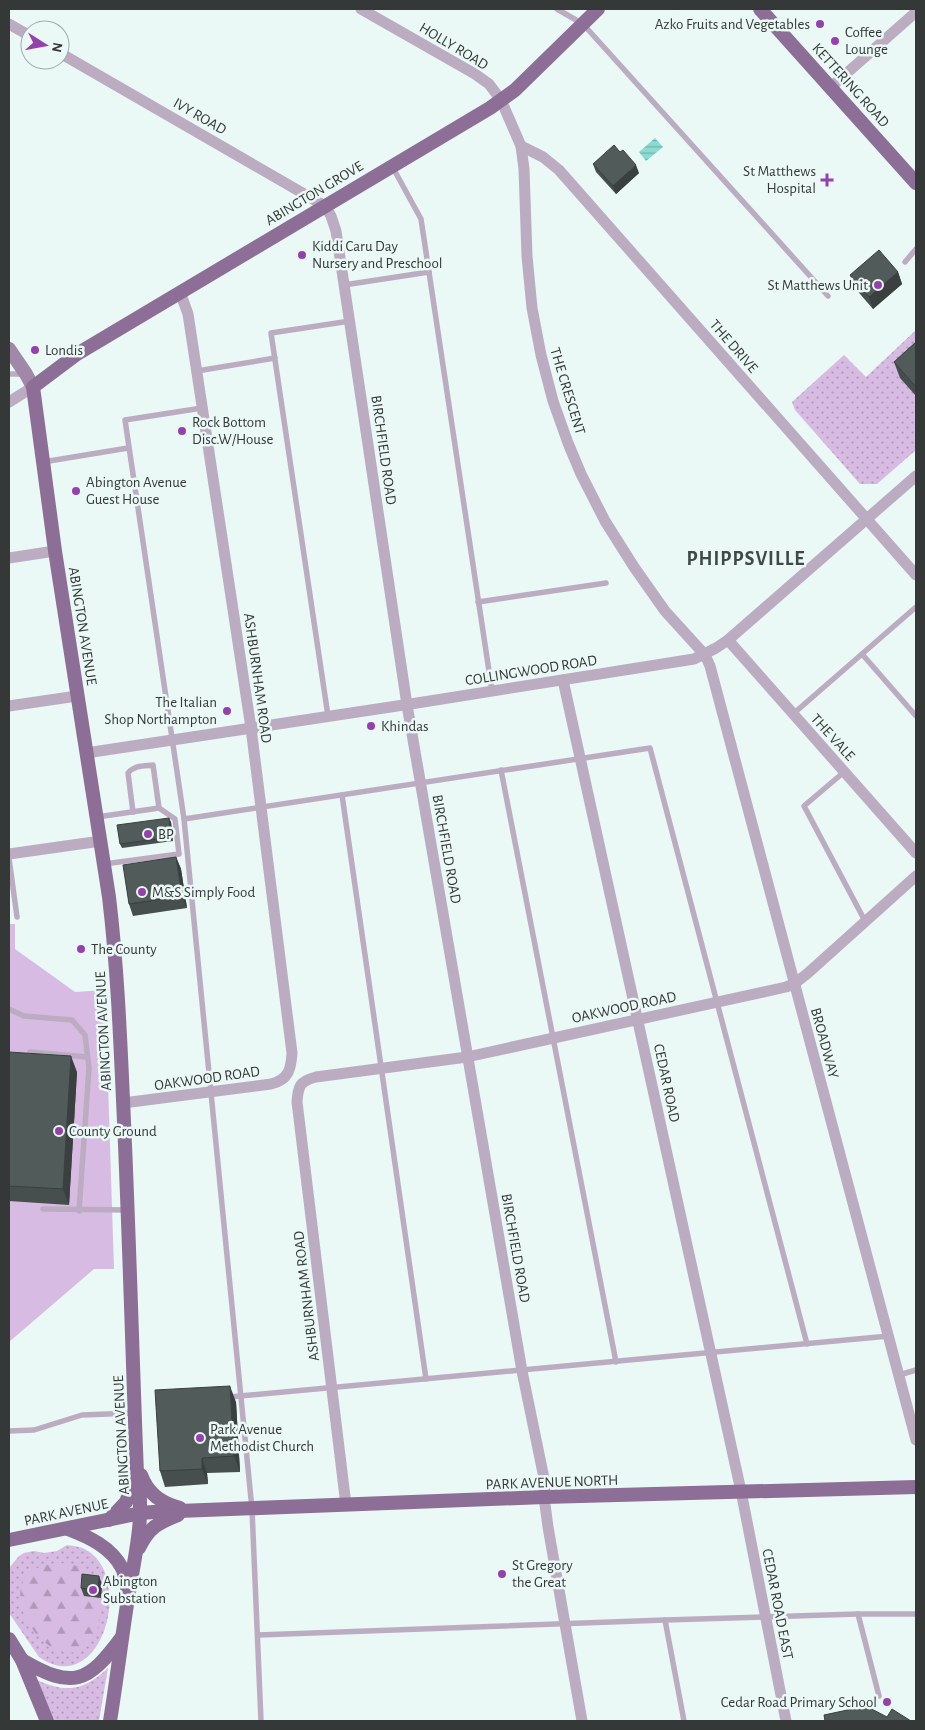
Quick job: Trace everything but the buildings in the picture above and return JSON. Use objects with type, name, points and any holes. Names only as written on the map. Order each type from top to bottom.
[{"type":"main road","name":"ABINGTON GROVE","points":[[32,386],[77,354],[501,100],[515,90],[598,9]]},
{"type":"main road","name":"KETTERING ROAD","points":[[760,9],[916,183]]},
{"type":"main road","name":"ABINGTON AVENUE","points":[[9,349],[32,386],[55,551],[115,942],[129,1210],[137,1470],[141,1496],[141,1513],[110,1721]]},
{"type":"main road","points":[[137,1470],[156,1498],[168,1505],[189,1510]]},
{"type":"main road","points":[[109,1520],[126,1502],[132,1492],[137,1470]]},
{"type":"main road","name":"PARK AVENUE NORTH","points":[[189,1510],[916,1487]]},
{"type":"main road","points":[[136,1553],[145,1535],[154,1526],[189,1510]]},
{"type":"main road","name":"PARK AVENUE","points":[[9,1540],[27,1538],[141,1513],[189,1510]]},
{"type":"main road","points":[[68,1529],[100,1544],[113,1555],[123,1570],[129,1593]]},
{"type":"main road","points":[[9,1551],[27,1538]]},
{"type":"main road","points":[[22,1660],[58,1677],[68,1679],[85,1675],[98,1666],[124,1634]]},
{"type":"main road","points":[[9,1639],[22,1660],[47,1721]]},
{"type":"street","name":"HOLLY ROAD","points":[[361,9],[475,74],[489,84],[501,100]]},
{"type":"street","points":[[831,87],[916,12]]},
{"type":"street","points":[[9,24],[20,30]]},
{"type":"street","name":"IVY ROAD","points":[[70,59],[325,206]]},
{"type":"street","name":"THE CRESCENT","points":[[501,100],[521,146],[532,308],[541,355],[553,401],[568,442],[581,474],[605,521],[634,567],[665,611],[686,636],[705,654]]},
{"type":"street","name":"THE DRIVE","points":[[521,146],[543,157],[559,170],[916,575]]},
{"type":"street","name":"BIRCHFIELD ROAD","points":[[325,206],[336,231],[407,705],[522,1371],[545,1483],[544,1498],[564,1625],[582,1721]]},
{"type":"street","name":"ASHBURNHAM ROAD","points":[[180,292],[188,314],[251,728],[292,1054],[290,1071]]},
{"type":"street","points":[[9,402],[32,386]]},
{"type":"street","name":"COLLINGWOOD ROAD","points":[[86,753],[683,662],[705,654],[728,640],[916,476]]},
{"type":"street","points":[[9,558],[55,551]]},
{"type":"street","name":"THE VALE","points":[[728,640],[916,853]]},
{"type":"street","name":"BROADWAY","points":[[705,654],[713,675],[916,1440]]},
{"type":"street","name":"CEDAR ROAD","points":[[563,680],[741,1492]]},
{"type":"street","points":[[9,706],[77,696]]},
{"type":"street","points":[[9,854],[101,841]]},
{"type":"street","name":"OAKWOOD ROAD","points":[[300,1084],[316,1077],[381,1070],[467,1057],[786,987],[794,984],[916,876]]},
{"type":"street","name":"OAKWOOD ROAD","points":[[124,1103],[278,1082],[285,1078],[290,1071]]},
{"type":"street","name":"ASHBURNHAM ROAD","points":[[300,1084],[297,1102],[346,1505]]},
{"type":"street","name":"CEDAR ROAD EAST","points":[[741,1492],[786,1721]]},
{"type":"lane","points":[[557,9],[583,24],[828,296]]},
{"type":"lane","points":[[392,166],[421,219],[492,692]]},
{"type":"lane","points":[[904,262],[916,249]]},
{"type":"lane","points":[[344,285],[429,272]]},
{"type":"lane","points":[[328,716],[271,333],[350,321]]},
{"type":"lane","points":[[197,371],[275,358]]},
{"type":"lane","points":[[9,374],[26,374]]},
{"type":"lane","points":[[202,408],[125,420],[184,819],[252,1509],[261,1721]]},
{"type":"lane","points":[[43,462],[128,448]]},
{"type":"lane","points":[[478,602],[606,583]]},
{"type":"lane","points":[[793,714],[916,607]]},
{"type":"lane","points":[[862,654],[916,716]]},
{"type":"lane","points":[[184,819],[650,748],[807,1344]]},
{"type":"lane","points":[[133,812],[128,773],[136,767],[153,765],[159,808]]},
{"type":"lane","points":[[501,770],[616,1362]]},
{"type":"lane","points":[[844,772],[804,806],[865,921]]},
{"type":"lane","points":[[342,795],[426,1379]]},
{"type":"lane","points":[[97,817],[159,808],[175,819],[179,854],[104,864]]},
{"type":"lane","points":[[9,858],[17,917]]},
{"type":"lane","points":[[9,1009],[24,1016],[72,1020],[85,1035],[89,1068],[79,1211]]},
{"type":"lane","points":[[30,1052],[87,1056]]},
{"type":"lane","points":[[43,1209],[79,1211],[129,1210]]},
{"type":"lane","points":[[226,1397],[889,1336]]},
{"type":"lane","points":[[899,1375],[916,1370]]},
{"type":"lane","points":[[9,1432],[34,1430],[82,1415],[136,1413]]},
{"type":"lane","points":[[858,1614],[879,1696]]},
{"type":"lane","points":[[258,1635],[665,1620],[916,1614]]},
{"type":"lane","points":[[665,1620],[684,1721]]},
{"type":"green space","points":[[916,330],[916,450],[877,484],[860,484],[795,410],[792,402],[844,355],[866,377]]},
{"type":"green space","name":"County Ground","points":[[9,924],[15,924],[15,949],[75,992],[105,990],[114,1269],[94,1269],[9,1342]]},
{"type":"green space","points":[[67,1545],[88,1551],[102,1566],[109,1586],[109,1609],[104,1631],[94,1650],[79,1663],[61,1666],[39,1657],[9,1613],[9,1568],[24,1553],[57,1551]]},
{"type":"green space","points":[[57,1563],[72,1564],[80,1568],[92,1584],[99,1604],[99,1625],[96,1633],[84,1648],[70,1653],[55,1649],[41,1639],[30,1625],[22,1608],[20,1591],[26,1576],[36,1568]]},
{"type":"green space","points":[[108,1668],[99,1721],[55,1721],[37,1680],[58,1687],[75,1688],[91,1681]]},
{"type":"shaded area","points":[[655,138],[663,147],[646,161],[639,152]]},
{"type":"place","name":"Azko Fruits and Vegetables","points":[[820,24]]},
{"type":"place","name":"Coffee Lounge","points":[[835,41]]},
{"type":"place","name":"St Matthews Hospital","points":[[827,180]]},
{"type":"place","name":"Kiddi Caru Day Nursery and Preschool","points":[[302,255]]},
{"type":"place","name":"St Matthews Unit","points":[[878,285]]},
{"type":"place","name":"Londis","points":[[35,350]]},
{"type":"place","name":"Rock Bottom Disc.W/House","points":[[182,431]]},
{"type":"place","name":"Abington Avenue Guest House","points":[[76,491]]},
{"type":"place","name":"The Italian Shop Northampton","points":[[227,711]]},
{"type":"place","name":"Khindas","points":[[371,726]]},
{"type":"place","name":"BP","points":[[148,834]]},
{"type":"place","name":"M&S Simply Food","points":[[142,892]]},
{"type":"place","name":"The County","points":[[81,949]]},
{"type":"place","name":"County Ground","points":[[59,1131]]},
{"type":"place","name":"Park Avenue Methodist Church","points":[[200,1438]]},
{"type":"place","name":"St Gregory the Great","points":[[502,1574]]},
{"type":"place","name":"Abington Substation","points":[[93,1590]]},
{"type":"place","name":"Cedar Road Primary School","points":[[887,1702]]},
{"type":"district","name":"PHIPPSVILLE","points":[[746,558]]}]
